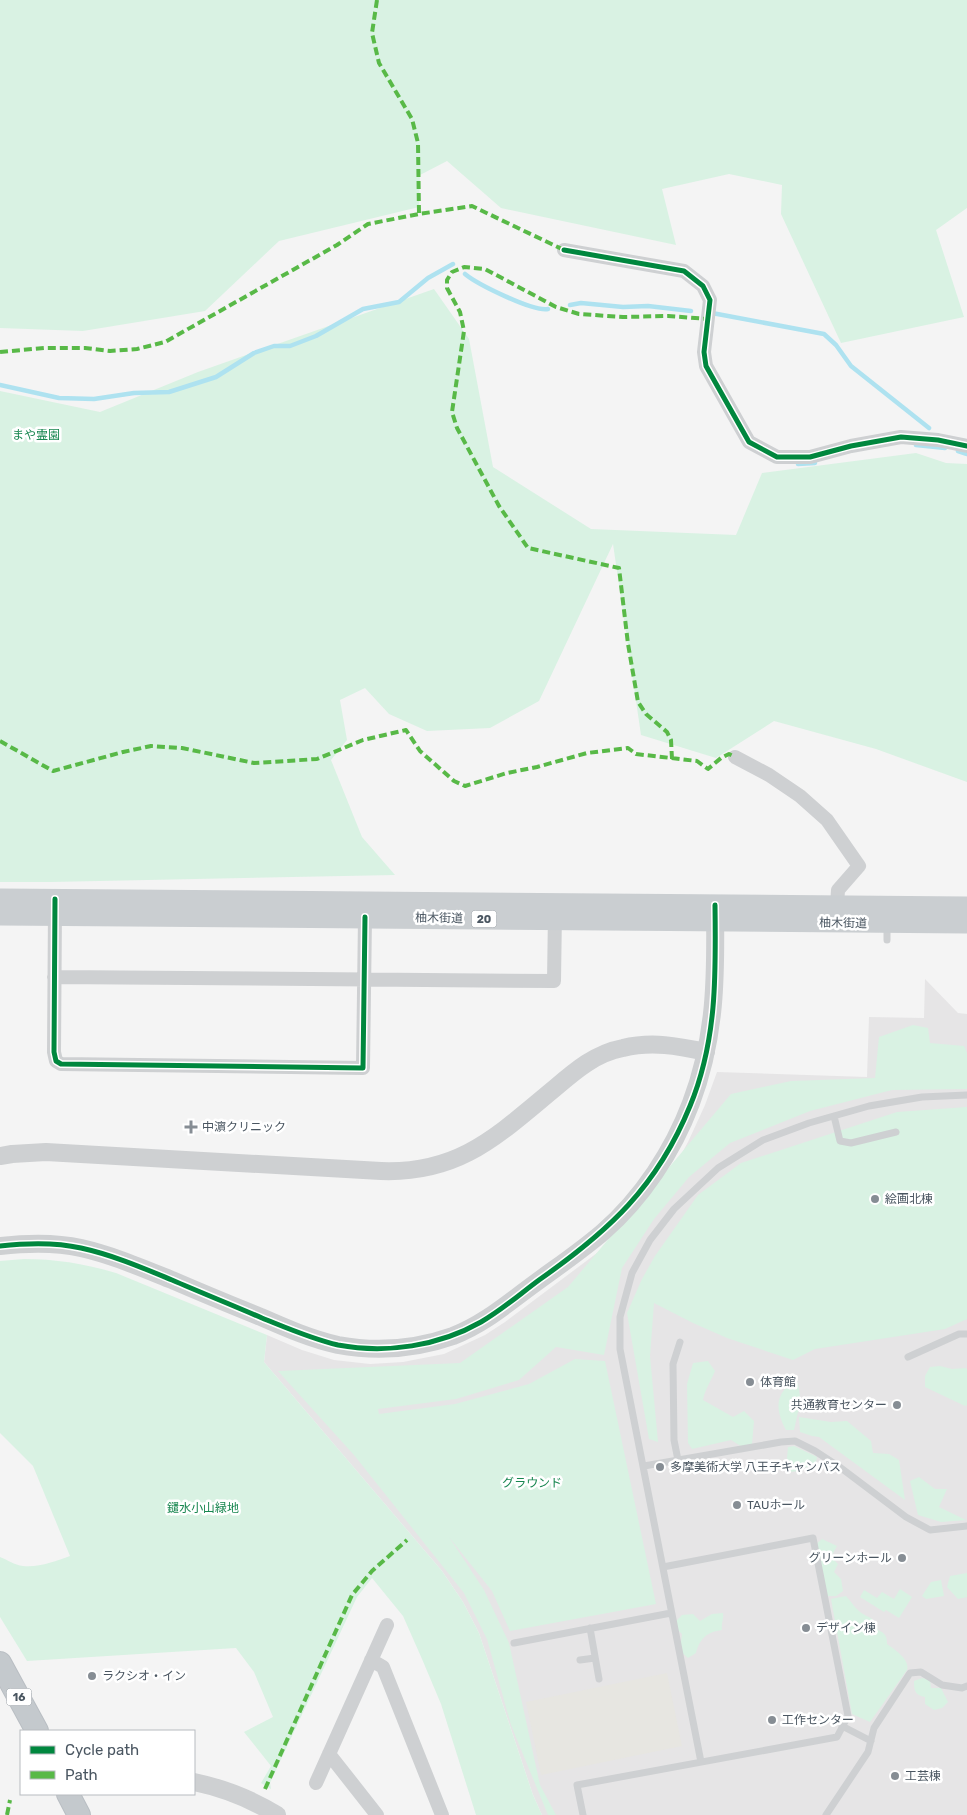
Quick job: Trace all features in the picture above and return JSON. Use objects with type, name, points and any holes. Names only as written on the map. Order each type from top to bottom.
[{"type":"highway","name":"16","points":[[0,1663],[36,1730]]},
{"type":"highway","points":[[69,1795],[79,1815]]},
{"type":"main road","name":"柚木街道","points":[[0,899],[55,908],[365,918],[555,912]]},
{"type":"main road","name":"柚木街道","points":[[0,915],[55,908],[715,913],[837,906],[967,908]]},
{"type":"main road","name":"柚木街道","points":[[715,913],[887,932],[967,923]]},
{"type":"street","points":[[564,250],[684,271],[703,286],[710,300],[704,352],[706,366],[749,442],[777,457],[810,457],[851,446],[901,437],[938,440],[967,446]]},
{"type":"street","points":[[735,757],[769,775],[800,796],[828,820],[859,866],[838,890],[837,906]]},
{"type":"street","points":[[55,908],[54,1052],[56,1061],[61,1064],[363,1068],[365,918]]},
{"type":"street","points":[[54,978],[554,981],[555,912]]},
{"type":"street","points":[[0,1246],[47,1244],[96,1252],[136,1265],[304,1335],[335,1344],[357,1348],[382,1349],[414,1346],[453,1336],[493,1315],[604,1231],[649,1180],[671,1146],[691,1105],[706,1052],[714,1008],[715,913]]},
{"type":"street","points":[[0,1156],[46,1152],[401,1172],[420,1170],[450,1162],[483,1144],[578,1068],[600,1055],[622,1048],[645,1044],[668,1045],[706,1052]]},
{"type":"street","points":[[316,1783],[387,1624]]},
{"type":"street","points":[[371,1660],[383,1667],[442,1815]]},
{"type":"street","points":[[329,1754],[377,1815]]},
{"type":"street","points":[[195,1782],[222,1789],[256,1810],[277,1815]]},
{"type":"lane","points":[[701,1762],[620,1349],[620,1317],[632,1273],[650,1240],[674,1209],[718,1168],[763,1140],[869,1106],[922,1097],[967,1095]]},
{"type":"lane","points":[[834,1116],[840,1141],[851,1143],[896,1132]]},
{"type":"lane","points":[[908,1357],[959,1334],[967,1334]]},
{"type":"lane","points":[[678,1460],[674,1440],[673,1364],[680,1342]]},
{"type":"lane","points":[[644,1466],[795,1441],[841,1468],[906,1517],[930,1530],[967,1526]]},
{"type":"lane","points":[[584,1815],[577,1785],[836,1736],[848,1716],[813,1538],[663,1567]]},
{"type":"lane","points":[[514,1643],[671,1613]]},
{"type":"lane","points":[[590,1628],[599,1679]]},
{"type":"lane","points":[[580,1660],[596,1658]]},
{"type":"lane","points":[[826,1815],[868,1752],[874,1728],[910,1673],[921,1672],[942,1685],[962,1688],[967,1686]]},
{"type":"lane","points":[[842,1726],[871,1741]]},
{"type":"shaded area","name":"多摩美術大学 八王子キャンパス","points":[[925,979],[958,1013],[967,1014],[967,1815],[542,1815],[533,1795],[479,1633],[463,1602],[442,1571],[264,1362],[267,1335],[302,1350],[334,1360],[370,1364],[403,1362],[444,1354],[485,1335],[605,1247],[676,1164],[705,1105],[717,1072],[867,1077],[869,1017],[924,1018]]},
{"type":"green space","points":[[0,0],[967,0],[967,208],[936,230],[964,317],[841,343],[781,214],[782,185],[729,174],[662,189],[676,245],[501,208],[447,161],[420,175],[419,207],[279,241],[205,311],[83,331],[0,328]]},
{"type":"green space","name":"まや霊園","points":[[434,289],[469,339],[493,467],[591,529],[736,535],[762,473],[916,453],[946,463],[967,464],[967,782],[876,749],[774,721],[716,758],[641,735],[613,544],[539,701],[490,728],[427,731],[389,714],[365,688],[340,700],[347,740],[331,760],[362,837],[395,875],[0,882],[0,391],[100,412],[198,372]]},
{"type":"green space","name":"グラウンド","points":[[913,1025],[928,1028],[930,1043],[964,1046],[967,1053],[967,1089],[892,1090],[810,1111],[730,1143],[689,1177],[654,1219],[622,1268],[604,1355],[556,1347],[519,1380],[456,1399],[378,1409],[379,1414],[455,1404],[529,1384],[575,1359],[605,1361],[656,1604],[510,1631],[492,1591],[449,1537],[484,1590],[509,1643],[540,1785],[556,1815],[548,1815],[511,1725],[487,1639],[464,1593],[354,1455],[278,1371],[460,1363],[568,1287],[731,1094],[791,1081],[875,1078],[879,1037]]},
{"type":"green space","points":[[967,1107],[967,1319],[945,1329],[815,1349],[793,1360],[727,1338],[654,1303],[650,1356],[658,1442],[649,1439],[627,1313],[642,1279],[655,1256],[698,1195],[741,1163],[897,1112]]},
{"type":"green space","name":"鑓水小山緑地","points":[[24,1259],[71,1263],[116,1273],[267,1335],[264,1362],[442,1571],[463,1602],[479,1633],[533,1795],[542,1815],[476,1815],[441,1704],[422,1659],[403,1616],[372,1578],[357,1597],[270,1783],[271,1789],[261,1783],[271,1766],[244,1732],[273,1717],[254,1672],[236,1648],[27,1661],[0,1617],[0,1557],[17,1565],[35,1566],[70,1556],[33,1466],[0,1433],[0,1261]]},
{"type":"green space","points":[[708,1361],[715,1371],[703,1400],[733,1417],[744,1411],[754,1421],[752,1444],[744,1448],[731,1440],[692,1449],[688,1443],[687,1384],[693,1363]]},
{"type":"green space","points":[[940,1366],[952,1369],[967,1369],[967,1405],[965,1406],[925,1387],[925,1376],[930,1367]]},
{"type":"green space","points":[[798,1383],[802,1410],[798,1412],[794,1430],[786,1430],[781,1420],[780,1397],[787,1387]]},
{"type":"green space","points":[[799,1417],[831,1422],[847,1421],[871,1441],[873,1453],[889,1454],[899,1460],[905,1500],[819,1437],[800,1432]]},
{"type":"green space","points":[[794,1446],[817,1457],[815,1467],[804,1467],[799,1471],[790,1472],[787,1458],[788,1447]]},
{"type":"green space","points":[[919,1477],[935,1489],[947,1489],[939,1507],[966,1520],[941,1522],[918,1515],[910,1481]]},
{"type":"green space","points":[[822,1539],[837,1546],[831,1557],[838,1564],[834,1572],[841,1579],[843,1591],[836,1596],[826,1596],[823,1584],[824,1575],[820,1571],[815,1545]]},
{"type":"green space","points":[[967,1573],[967,1597],[958,1599],[947,1587],[950,1576]]},
{"type":"green space","points":[[941,1580],[944,1596],[926,1599],[922,1596],[931,1582]]},
{"type":"green space","points":[[900,1589],[912,1597],[899,1618],[886,1610],[884,1612],[860,1597],[864,1590],[877,1598],[882,1592],[894,1599]]},
{"type":"green space","points":[[846,1596],[862,1614],[875,1622],[878,1630],[885,1635],[887,1644],[901,1655],[907,1666],[907,1670],[870,1722],[852,1714],[831,1599]]},
{"type":"green space","points":[[723,1613],[722,1630],[708,1634],[700,1643],[696,1653],[688,1658],[680,1651],[682,1634],[677,1629],[676,1621],[682,1615],[693,1614],[700,1621],[712,1614]]},
{"type":"green space","points":[[922,1678],[930,1680],[931,1688],[941,1688],[948,1702],[942,1708],[934,1710],[925,1704],[925,1697],[916,1692],[914,1681]]},
{"type":"sand","points":[[667,1673],[682,1746],[541,1775],[526,1702]]},
{"type":"waterway","points":[[0,385],[59,398],[94,399],[134,393],[169,392],[216,377],[254,353],[274,346],[290,346],[316,336],[363,309],[399,302],[428,278],[453,264]]},
{"type":"waterway","points":[[465,274],[518,302],[541,309],[548,309]]},
{"type":"waterway","points":[[570,305],[581,303],[623,307],[648,306],[691,311]]},
{"type":"waterway","points":[[712,313],[824,334],[836,345],[851,366],[929,428]]},
{"type":"waterway","points":[[916,445],[945,448]]},
{"type":"waterway","points":[[958,451],[967,454]]},
{"type":"waterway","points":[[798,464],[815,463]]},
{"type":"marked path","points":[[377,0],[372,33],[379,63],[412,119],[418,143],[419,214]]},
{"type":"marked path","points":[[0,352],[44,348],[85,348],[110,351],[137,349],[165,342],[337,245],[368,224],[419,214],[472,206],[564,250]]},
{"type":"marked path","points":[[672,759],[671,740],[667,732],[646,714],[638,702],[628,644],[619,568],[528,548],[499,506],[457,428],[452,412],[464,331],[460,312],[447,288],[447,280],[452,272],[464,267],[485,269],[556,307],[579,314],[708,319]]},
{"type":"marked path","points":[[0,741],[53,771],[151,746],[182,748],[254,763],[317,759],[363,740],[406,730],[420,751],[454,781],[465,786],[507,773],[587,753],[628,748],[636,754],[697,761],[708,769],[729,754],[735,757]]},
{"type":"marked path","points":[[265,1789],[352,1595],[372,1571],[407,1540]]},
{"type":"marked path","points":[[7,1815],[10,1800]]},
{"type":"cycle path","points":[[564,250],[684,271],[703,286],[710,300],[704,352],[706,366],[749,442],[777,457],[810,457],[851,446],[901,437],[938,440],[967,446]]},
{"type":"cycle path","points":[[55,899],[54,1052],[56,1061],[61,1064],[363,1068],[365,917]]},
{"type":"cycle path","points":[[0,1246],[51,1244],[81,1248],[105,1254],[290,1329],[338,1345],[375,1349],[412,1346],[448,1337],[465,1330],[496,1312],[564,1262],[609,1225],[646,1184],[677,1135],[699,1082],[710,1032],[715,982],[715,905]]},
{"type":"place","name":"中濵クリニック","points":[[191,1127]]},
{"type":"place","name":"絵画北棟","points":[[875,1199]]},
{"type":"place","name":"体育館","points":[[750,1382]]},
{"type":"place","name":"共通教育センター","points":[[897,1405]]},
{"type":"place","name":"多摩美術大学 八王子キャンパス","points":[[660,1467]]},
{"type":"place","name":"TAUホール","points":[[737,1505]]},
{"type":"place","name":"グリーンホール","points":[[902,1558]]},
{"type":"place","name":"デザイン棟","points":[[806,1628]]},
{"type":"place","name":"ラクシオ・イン","points":[[92,1676]]},
{"type":"place","name":"工作センター","points":[[772,1720]]},
{"type":"place","name":"工芸棟","points":[[895,1776]]}]
